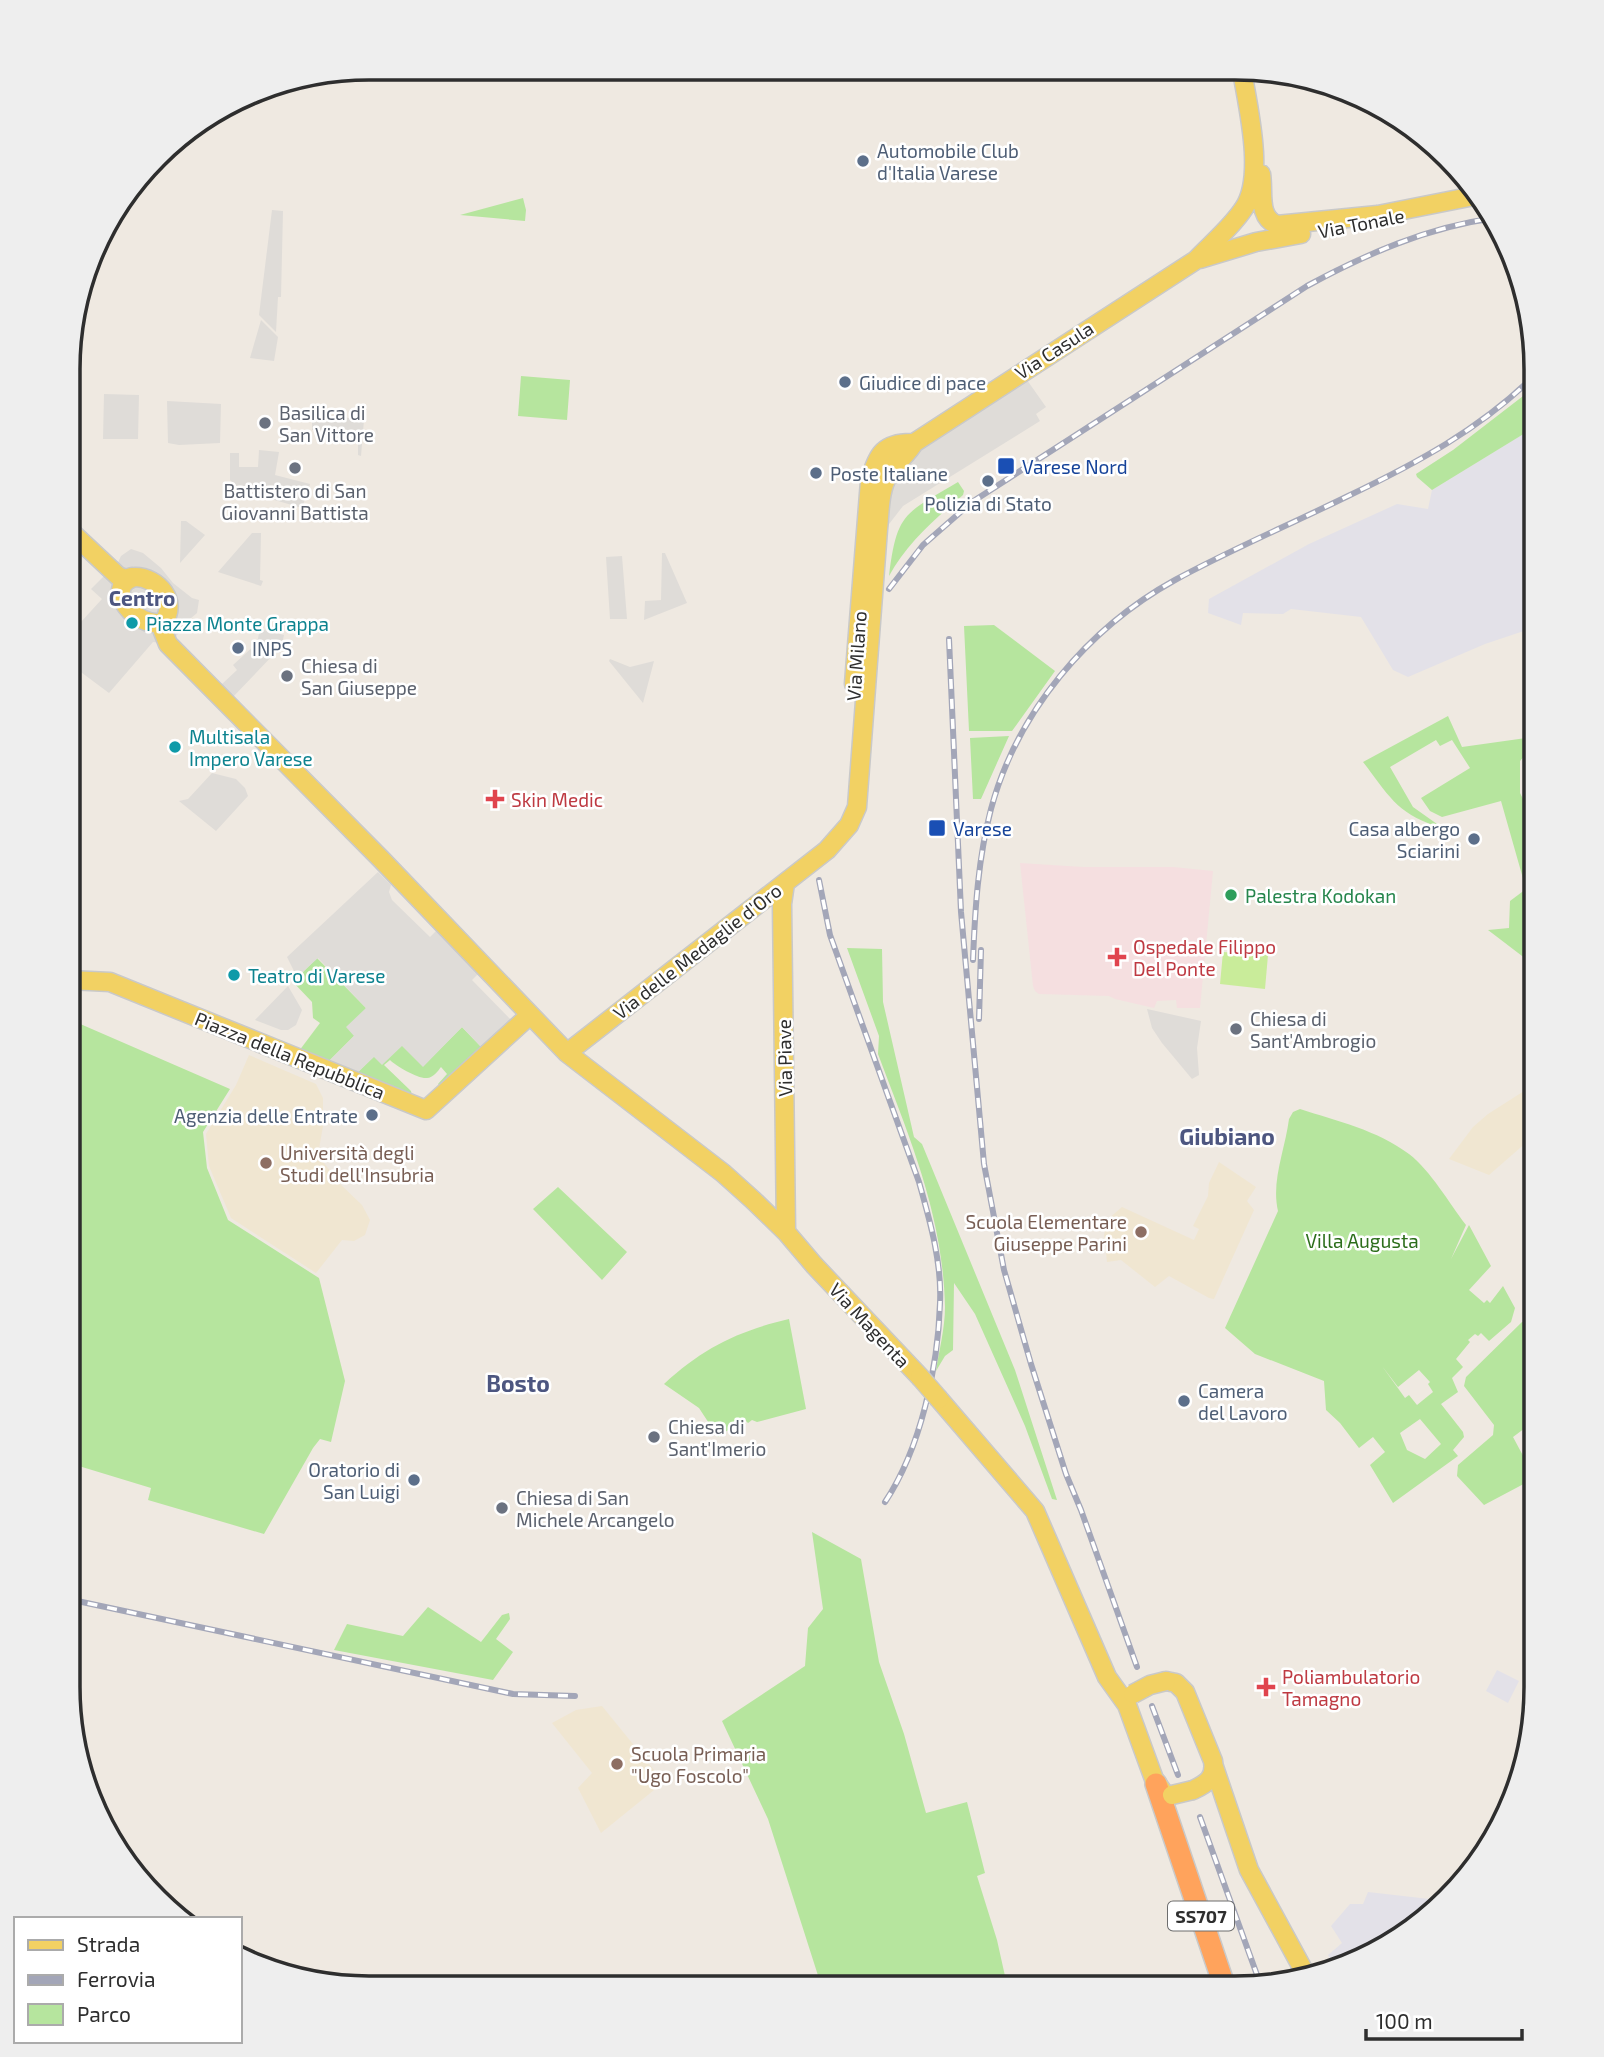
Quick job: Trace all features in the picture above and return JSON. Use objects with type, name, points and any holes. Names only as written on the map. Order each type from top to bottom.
[{"type":"highway","name":"SS707","points":[[1177,1790],[1177,1844]]},
{"type":"highway","name":"SS707","points":[[1177,1790],[1177,1844],[1221,1976]]},
{"type":"main road","points":[[1196,260],[1243,210],[1254,184],[1255,155],[1243,80]]},
{"type":"main road","points":[[1255,155],[1262,179],[1263,206],[1269,221],[1283,231]]},
{"type":"main road","name":"Via Tonale","points":[[1196,260],[1283,231],[1380,222],[1467,198]]},
{"type":"main road","name":"Via Casula","points":[[881,501],[888,474],[914,443],[1196,260]]},
{"type":"main road","name":"Via Casula","points":[[870,481],[882,452],[895,444],[914,443]]},
{"type":"main road","name":"Via Milano","points":[[844,831],[843,816],[870,481]]},
{"type":"main road","name":"Via Milano","points":[[827,850],[854,817],[857,807],[881,501]]},
{"type":"main road","points":[[80,541],[127,581]]},
{"type":"main road","points":[[163,622],[148,622],[134,614],[125,603],[121,591],[127,581],[141,577],[150,580],[167,596],[170,609],[162,629],[168,643],[567,1053]]},
{"type":"main road","name":"Via delle Medaglie d'Oro","points":[[567,1053],[827,850]]},
{"type":"main road","name":"Via Piave","points":[[785,883],[782,904],[786,1232]]},
{"type":"main road","name":"Piazza della Repubblica","points":[[80,980],[110,982],[426,1110],[530,1015]]},
{"type":"main road","name":"Via Magenta","points":[[567,1053],[723,1172],[786,1232],[920,1377],[1035,1511],[1110,1682],[1136,1695]]},
{"type":"main road","name":"Via Magenta","points":[[1098,1657],[1122,1681],[1134,1685],[1136,1695]]},
{"type":"main road","points":[[1177,1790],[1136,1695],[1166,1682],[1176,1683],[1185,1692],[1204,1734],[1249,1870],[1303,1969]]},
{"type":"main road","points":[[1177,1790],[1211,1779],[1214,1767]]},
{"type":"main road","points":[[1177,1790],[1216,1797],[1231,1814]]},
{"type":"shaded area","points":[[272,210],[283,211],[281,297],[278,297],[276,332],[259,315]]},
{"type":"shaded area","points":[[261,320],[278,337],[274,361],[250,358]]},
{"type":"shaded area","points":[[1027,380],[1046,407],[1036,414],[1040,421],[903,506],[886,528],[890,493],[903,466],[927,444]]},
{"type":"shaded area","points":[[104,394],[139,395],[138,439],[103,439]]},
{"type":"shaded area","points":[[167,401],[221,404],[220,443],[168,443]]},
{"type":"shaded area","points":[[312,413],[364,420],[361,456],[358,455],[358,439],[345,437],[345,431],[312,430]]},
{"type":"shaded area","points":[[1524,433],[1524,631],[1485,644],[1408,677],[1393,670],[1361,617],[1291,609],[1283,614],[1243,613],[1241,625],[1208,613],[1209,599],[1309,544],[1397,504],[1428,509],[1432,490]]},
{"type":"shaded area","points":[[259,450],[279,452],[275,475],[310,484],[302,508],[240,490],[230,480],[230,453],[239,453],[239,467],[258,467]]},
{"type":"shaded area","points":[[181,521],[186,521],[205,535],[180,563]]},
{"type":"shaded area","points":[[252,533],[261,533],[261,586],[218,572]]},
{"type":"shaded area","name":"Piazza Monte Grappa","points":[[131,549],[143,553],[161,568],[173,583],[192,598],[199,600],[197,613],[177,630],[179,633],[168,644],[153,642],[109,693],[80,671],[80,623],[102,599],[91,589],[104,576],[114,571],[121,556]]},
{"type":"shaded area","points":[[662,553],[665,553],[687,603],[644,620],[645,601],[661,600]]},
{"type":"shaded area","points":[[622,556],[627,619],[610,619],[606,557]]},
{"type":"shaded area","points":[[260,629],[284,635],[280,653],[275,653],[232,698],[222,684],[237,670],[233,665],[257,643]]},
{"type":"shaded area","points":[[610,659],[630,667],[654,661],[643,703],[609,661]]},
{"type":"shaded area","points":[[212,773],[236,779],[245,788],[248,796],[216,831],[179,801],[188,799]]},
{"type":"shaded area","name":"Ospedale Filippo Del Ponte","points":[[1020,863],[1083,867],[1173,867],[1213,871],[1200,1008],[1177,1008],[1176,1000],[1157,1001],[1154,1008],[1109,996],[1039,994],[1035,991]]},
{"type":"shaded area","points":[[378,872],[391,885],[389,892],[392,900],[430,937],[436,931],[478,974],[472,980],[514,1023],[484,1050],[462,1027],[423,1067],[402,1046],[382,1065],[374,1057],[355,1075],[327,1063],[354,1036],[346,1027],[366,1008],[318,958],[297,977],[287,957]]},
{"type":"shaded area","points":[[288,986],[302,1010],[296,1025],[288,1030],[281,1030],[255,1020]]},
{"type":"shaded area","points":[[1147,1009],[1201,1021],[1197,1048],[1199,1075],[1192,1079],[1162,1043],[1152,1028]]},
{"type":"shaded area","name":"Università degli Studi dell'Insubria","points":[[249,1055],[316,1084],[323,1098],[323,1126],[319,1149],[322,1160],[338,1182],[362,1205],[370,1220],[365,1235],[354,1241],[342,1240],[316,1273],[231,1218],[209,1166],[206,1134],[236,1085]]},
{"type":"shaded area","points":[[1524,1091],[1524,1145],[1489,1175],[1449,1159],[1473,1127]]},
{"type":"shaded area","name":"Scuola Elementare Giuseppe Parini","points":[[1219,1162],[1256,1187],[1247,1201],[1254,1210],[1214,1299],[1169,1276],[1155,1287],[1121,1260],[1107,1262],[1104,1235],[1108,1219],[1122,1207],[1194,1240],[1199,1229],[1193,1226],[1208,1196],[1209,1183]]},
{"type":"shaded area","points":[[1497,1670],[1519,1681],[1508,1703],[1486,1691]]},
{"type":"shaded area","name":"Scuola Primaria \"Ugo Foscolo\"","points":[[602,1706],[654,1770],[659,1786],[601,1833],[578,1788],[592,1773],[552,1723],[576,1710]]},
{"type":"shaded area","points":[[1368,1892],[1431,1899],[1411,1917],[1379,1938],[1331,1960],[1328,1955],[1342,1943],[1331,1926],[1350,1904],[1363,1904]]},
{"type":"green space","points":[[523,198],[525,221],[460,215]]},
{"type":"green space","points":[[521,376],[570,380],[567,420],[518,416]]},
{"type":"green space","points":[[1524,395],[1524,434],[1432,490],[1416,474],[1453,450]]},
{"type":"green space","points":[[958,482],[964,491],[963,495],[913,542],[889,576],[900,526],[915,509]]},
{"type":"green space","points":[[994,625],[1055,671],[1012,731],[969,731],[964,626]]},
{"type":"green space","points":[[1448,716],[1462,747],[1524,738],[1524,756],[1520,761],[1520,793],[1524,801],[1524,882],[1501,801],[1442,817],[1430,811],[1421,798],[1470,768],[1452,740],[1440,746],[1436,740],[1390,767],[1413,807],[1437,824],[1436,826],[1411,815],[1394,801],[1363,762]]},
{"type":"green space","points":[[1009,736],[981,799],[973,799],[970,738]]},
{"type":"green space","points":[[1524,890],[1524,957],[1488,930],[1509,928],[1510,901]]},
{"type":"green space","points":[[847,948],[882,949],[883,1002],[914,1137],[922,1144],[1015,1370],[1057,1500],[1052,1499],[1025,1426],[975,1314],[954,1283],[953,1350],[945,1356],[936,1371],[945,1307],[938,1241],[923,1178],[878,1054],[879,1036]]},
{"type":"green space","points":[[1223,952],[1268,955],[1265,989],[1220,984]]},
{"type":"green space","points":[[317,958],[366,1008],[354,1036],[327,1063],[299,1051],[320,1023],[313,1018],[312,1002],[293,982]]},
{"type":"green space","points":[[80,1024],[230,1089],[203,1132],[207,1168],[228,1220],[319,1278],[345,1381],[331,1442],[320,1439],[313,1448],[264,1534],[148,1500],[151,1488],[80,1466]]},
{"type":"green space","points":[[462,1027],[484,1050],[442,1088],[438,1084],[447,1074],[441,1067],[433,1076],[423,1078],[402,1069],[390,1060],[384,1065],[411,1091],[412,1096],[355,1075],[374,1056],[382,1064],[402,1045],[423,1066]]},
{"type":"green space","name":"Villa Augusta","points":[[1300,1109],[1370,1132],[1397,1146],[1417,1161],[1466,1225],[1451,1259],[1469,1225],[1491,1266],[1469,1290],[1484,1303],[1487,1300],[1490,1303],[1503,1286],[1515,1308],[1511,1322],[1489,1341],[1481,1333],[1478,1336],[1475,1334],[1456,1359],[1463,1367],[1452,1378],[1458,1392],[1441,1404],[1463,1432],[1464,1437],[1453,1450],[1458,1456],[1393,1503],[1370,1465],[1385,1452],[1373,1437],[1359,1448],[1326,1410],[1324,1381],[1255,1354],[1225,1328],[1278,1211],[1277,1177],[1289,1119],[1293,1112]],"holes":[[[1382,1366],[1398,1387],[1419,1370],[1430,1382],[1428,1384],[1433,1392],[1417,1405],[1409,1395],[1405,1398]],[[1420,1419],[1441,1444],[1425,1459],[1407,1450],[1400,1433]]]},
{"type":"green space","points":[[558,1187],[627,1252],[602,1280],[533,1209]]},
{"type":"green space","points":[[789,1319],[806,1409],[757,1422],[752,1420],[748,1423],[744,1419],[718,1437],[699,1408],[664,1384],[693,1360],[737,1335]]},
{"type":"green space","points":[[1524,1322],[1524,1429],[1513,1437],[1524,1458],[1524,1484],[1484,1505],[1457,1476],[1458,1465],[1493,1435],[1494,1425],[1464,1386],[1466,1377]]},
{"type":"green space","points":[[812,1532],[861,1559],[879,1662],[904,1734],[926,1813],[967,1802],[985,1873],[977,1876],[1005,1976],[818,1976],[768,1819],[722,1721],[805,1666],[808,1628],[823,1609]]},
{"type":"green space","points":[[428,1607],[481,1642],[502,1615],[509,1613],[510,1619],[496,1639],[513,1652],[493,1680],[334,1650],[347,1624],[403,1636]]},
{"type":"railway","points":[[889,589],[923,545],[972,502],[1307,286],[1398,243],[1482,220]]},
{"type":"railway","points":[[973,960],[980,865],[991,809],[1003,773],[1018,739],[1038,707],[1060,676],[1085,648],[1113,622],[1175,580],[1422,458],[1493,412],[1524,385]]},
{"type":"railway","points":[[949,639],[961,912],[984,1164],[1004,1270],[1031,1364],[1066,1474],[1137,1667]]},
{"type":"railway","points":[[819,880],[830,935],[919,1182],[939,1273],[939,1328],[925,1406],[908,1457],[885,1502]]},
{"type":"railway","points":[[979,1019],[981,950]]},
{"type":"railway","points":[[80,1602],[513,1694],[575,1696]]},
{"type":"railway","points":[[1152,1706],[1178,1775]]},
{"type":"railway","points":[[1200,1817],[1257,1976]]},
{"type":"place","name":"Automobile Club d'Italia Varese","points":[[863,161]]},
{"type":"place","name":"Giudice di pace","points":[[845,382]]},
{"type":"place","name":"Basilica di San Vittore","points":[[265,423]]},
{"type":"place","name":"Varese Nord","points":[[1006,466]]},
{"type":"place","name":"Battistero di San Giovanni Battista","points":[[295,468]]},
{"type":"place","name":"Poste Italiane","points":[[816,473]]},
{"type":"place","name":"Polizia di Stato","points":[[988,481]]},
{"type":"place","name":"Piazza Monte Grappa","points":[[132,623]]},
{"type":"place","name":"INPS","points":[[238,648]]},
{"type":"place","name":"Chiesa di San Giuseppe","points":[[287,676]]},
{"type":"place","name":"Multisala Impero Varese","points":[[175,747]]},
{"type":"place","name":"Skin Medic","points":[[495,799]]},
{"type":"place","name":"Varese","points":[[937,828]]},
{"type":"place","name":"Casa albergo Sciarini","points":[[1474,839]]},
{"type":"place","name":"Palestra Kodokan","points":[[1231,895]]},
{"type":"place","name":"Ospedale Filippo Del Ponte","points":[[1117,957]]},
{"type":"place","name":"Teatro di Varese","points":[[234,975]]},
{"type":"place","name":"Chiesa di Sant'Ambrogio","points":[[1236,1029]]},
{"type":"place","name":"Agenzia delle Entrate","points":[[372,1115]]},
{"type":"place","name":"Università degli Studi dell'Insubria","points":[[266,1163]]},
{"type":"place","name":"Scuola Elementare Giuseppe Parini","points":[[1141,1232]]},
{"type":"place","name":"Camera del Lavoro","points":[[1184,1401]]},
{"type":"place","name":"Chiesa di Sant'Imerio","points":[[654,1437]]},
{"type":"place","name":"Oratorio di San Luigi","points":[[414,1480]]},
{"type":"place","name":"Chiesa di San Michele Arcangelo","points":[[502,1508]]},
{"type":"place","name":"Poliambulatorio Tamagno","points":[[1266,1687]]},
{"type":"place","name":"Scuola Primaria \"Ugo Foscolo\"","points":[[617,1764]]},
{"type":"district","name":"Centro","points":[[142,597]]},
{"type":"district","name":"Giubiano","points":[[1227,1136]]},
{"type":"district","name":"Bosto","points":[[518,1383]]}]
